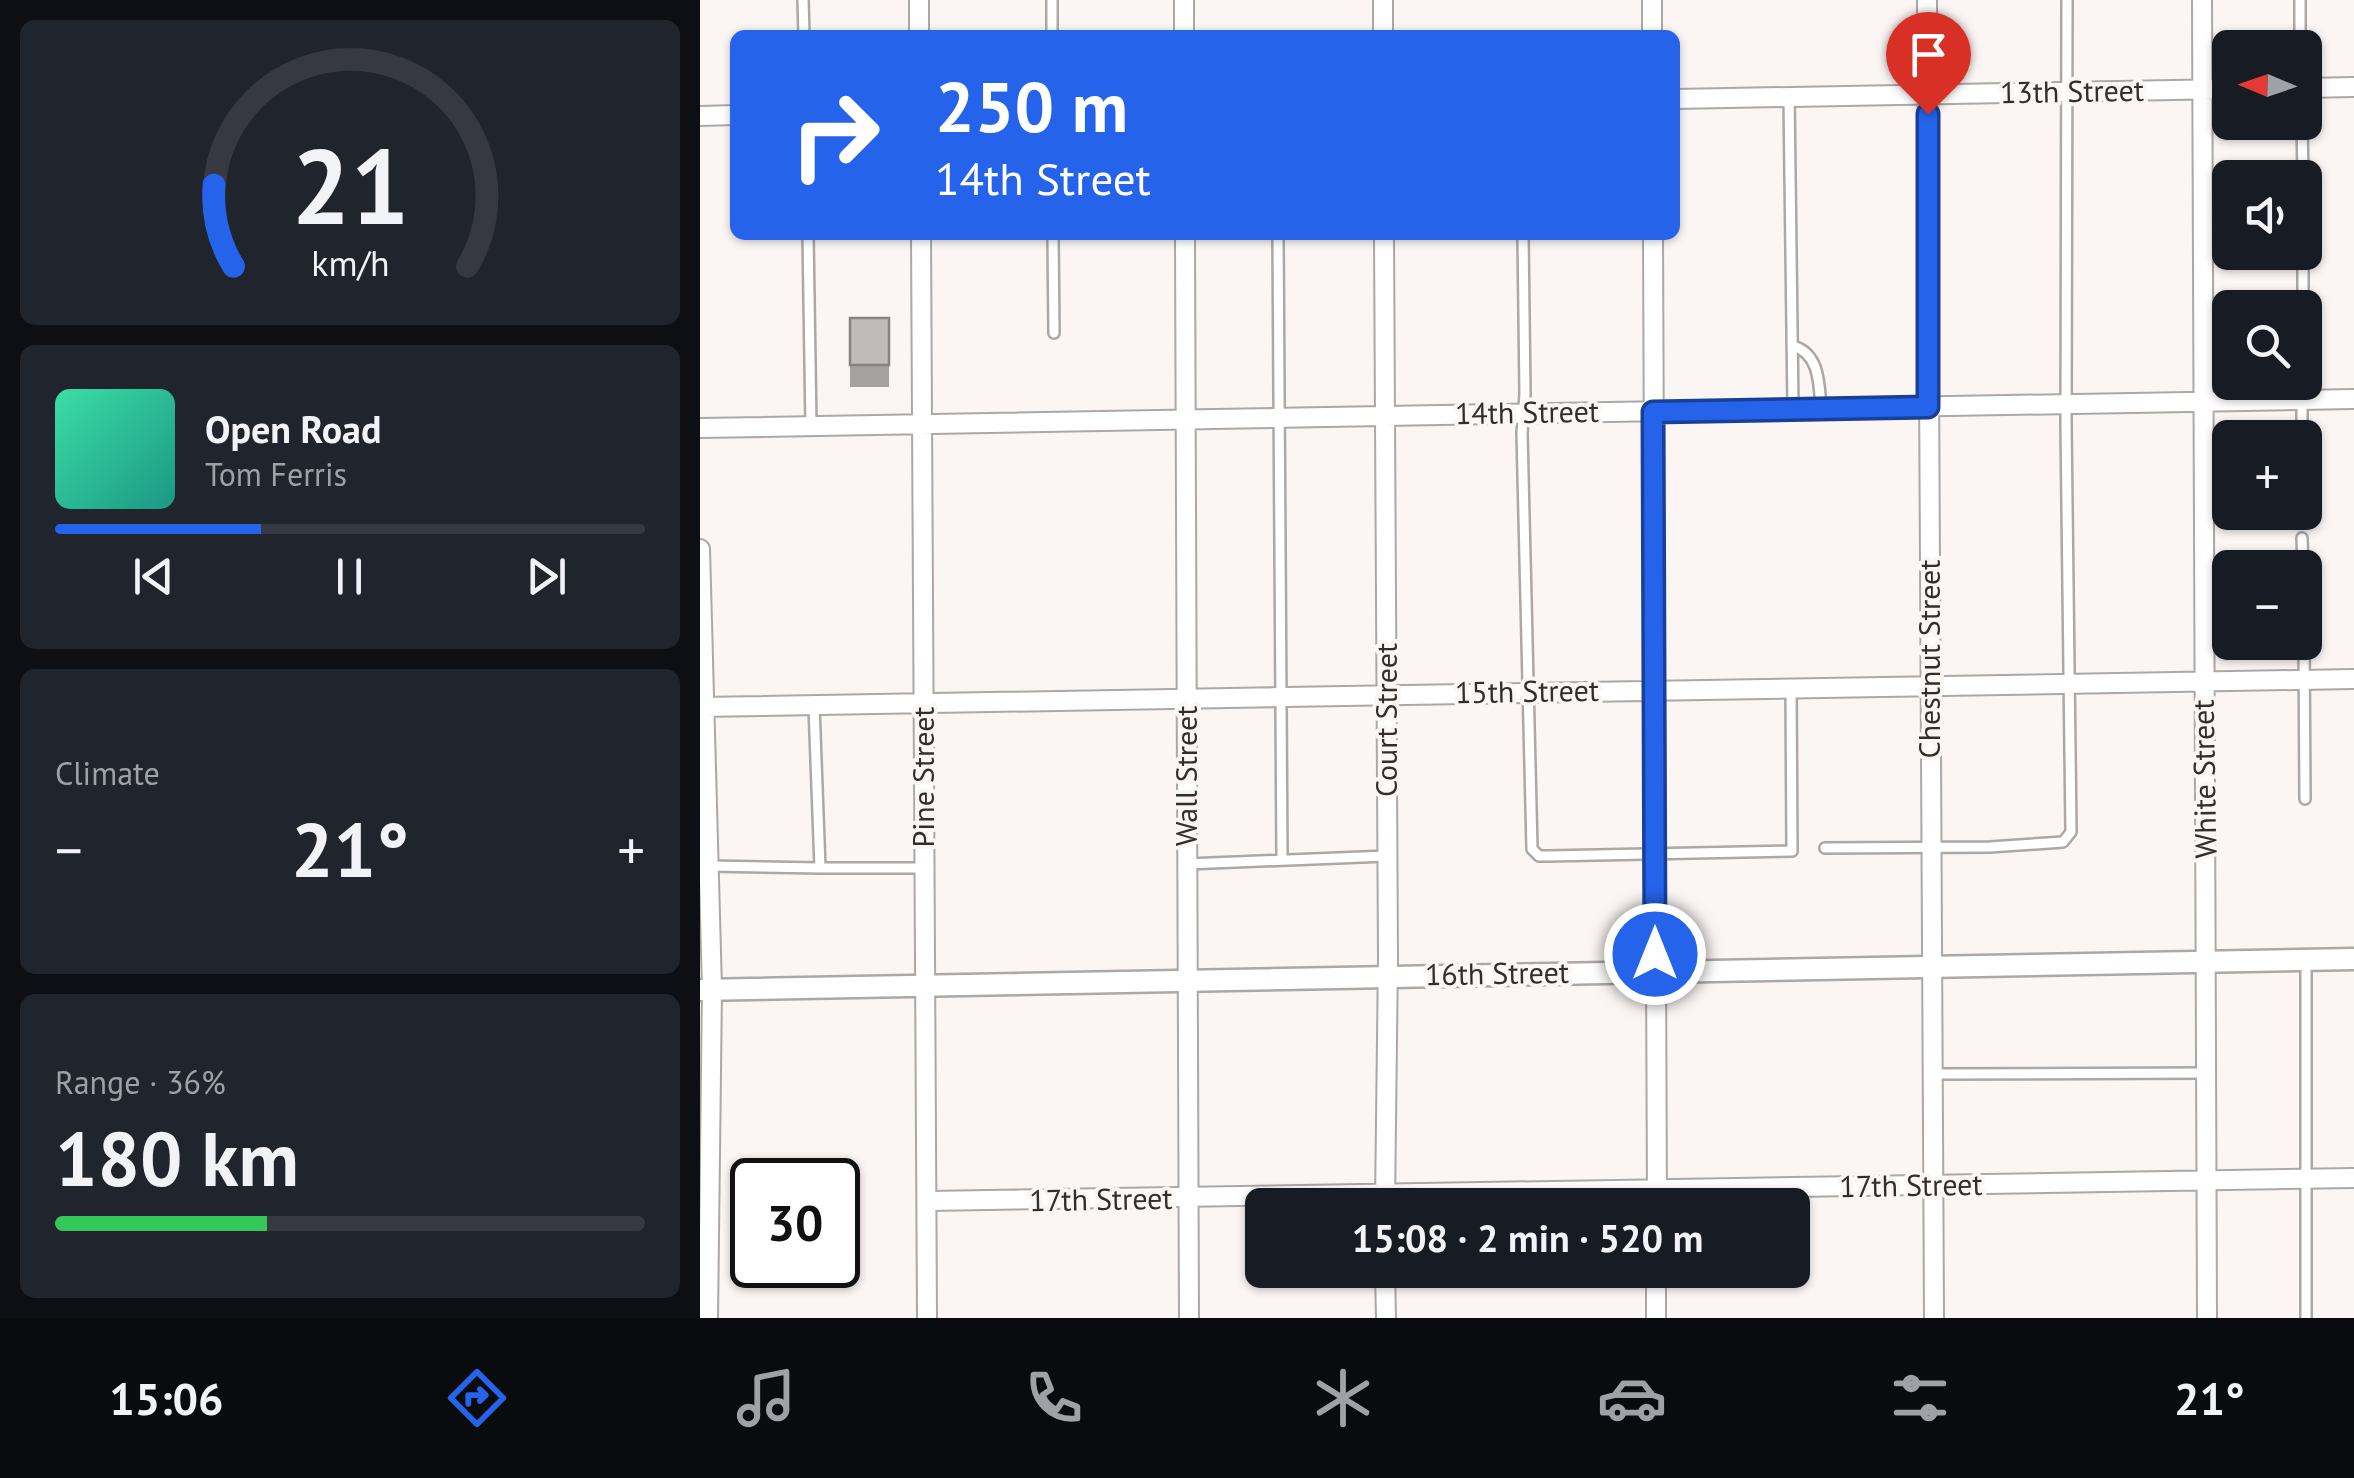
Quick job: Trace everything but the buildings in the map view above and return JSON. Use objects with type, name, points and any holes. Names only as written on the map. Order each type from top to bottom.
[{"type":"street","points":[[919,0],[920,30]]},
{"type":"street","points":[[1184,0],[1184,30]]},
{"type":"street","points":[[1383,0],[1383,30]]},
{"type":"street","points":[[1652,0],[1652,30]]},
{"type":"street","name":"Chestnut Street","points":[[1927,0],[1934,1318]]},
{"type":"street","name":"White Street","points":[[2202,0],[2208,1318]]},
{"type":"street","points":[[2322,88],[2354,87]]},
{"type":"street","name":"13th Street","points":[[1680,98],[2212,90]]},
{"type":"street","points":[[700,116],[730,115]]},
{"type":"street","name":"Pine Street","points":[[921,240],[928,1318]]},
{"type":"street","name":"Wall Street","points":[[1185,240],[1189,1318]]},
{"type":"street","name":"Court Street","points":[[1384,240],[1388,856],[1385,1188]]},
{"type":"street","points":[[1653,240],[1656,1188]]},
{"type":"street","name":"14th Street","points":[[2322,394],[2354,399]]},
{"type":"street","name":"14th Street","points":[[700,428],[2221,400]]},
{"type":"street","points":[[700,549],[709,866],[704,1273],[708,1318]]},
{"type":"street","name":"15th Street","points":[[702,707],[2354,679]]},
{"type":"street","name":"16th Street","points":[[706,990],[2354,959]]},
{"type":"street","name":"17th Street","points":[[1810,1191],[2354,1178]]},
{"type":"street","name":"17th Street","points":[[928,1201],[1245,1199]]},
{"type":"street","points":[[1386,1288],[1386,1318]]},
{"type":"street","points":[[1656,1288],[1656,1318]]},
{"type":"lane","points":[[803,0],[804,30]]},
{"type":"lane","points":[[1052,0],[1052,30]]},
{"type":"lane","points":[[1825,848],[2063,842],[2070,832],[2067,0]]},
{"type":"lane","points":[[2300,0],[2300,30]]},
{"type":"lane","points":[[1789,96],[1793,408]]},
{"type":"lane","points":[[808,240],[812,426]]},
{"type":"lane","points":[[1053,240],[1054,332]]},
{"type":"lane","points":[[1278,240],[1282,860]]},
{"type":"lane","points":[[1524,240],[1526,673],[1531,692],[1532,849],[1539,856],[1792,851],[1791,688]]},
{"type":"lane","points":[[1793,346],[1805,350],[1814,361],[1820,408]]},
{"type":"lane","points":[[2302,538],[2302,550]]},
{"type":"lane","points":[[2304,660],[2305,799]]},
{"type":"lane","points":[[814,704],[820,868]]},
{"type":"lane","points":[[1187,864],[1388,856]]},
{"type":"lane","points":[[709,866],[925,868]]},
{"type":"lane","points":[[2306,960],[2306,1318]]},
{"type":"lane","points":[[1932,1074],[2207,1073]]},
{"type":"route","points":[[1655,954],[1653,412],[1928,407],[1928,114]]}]
